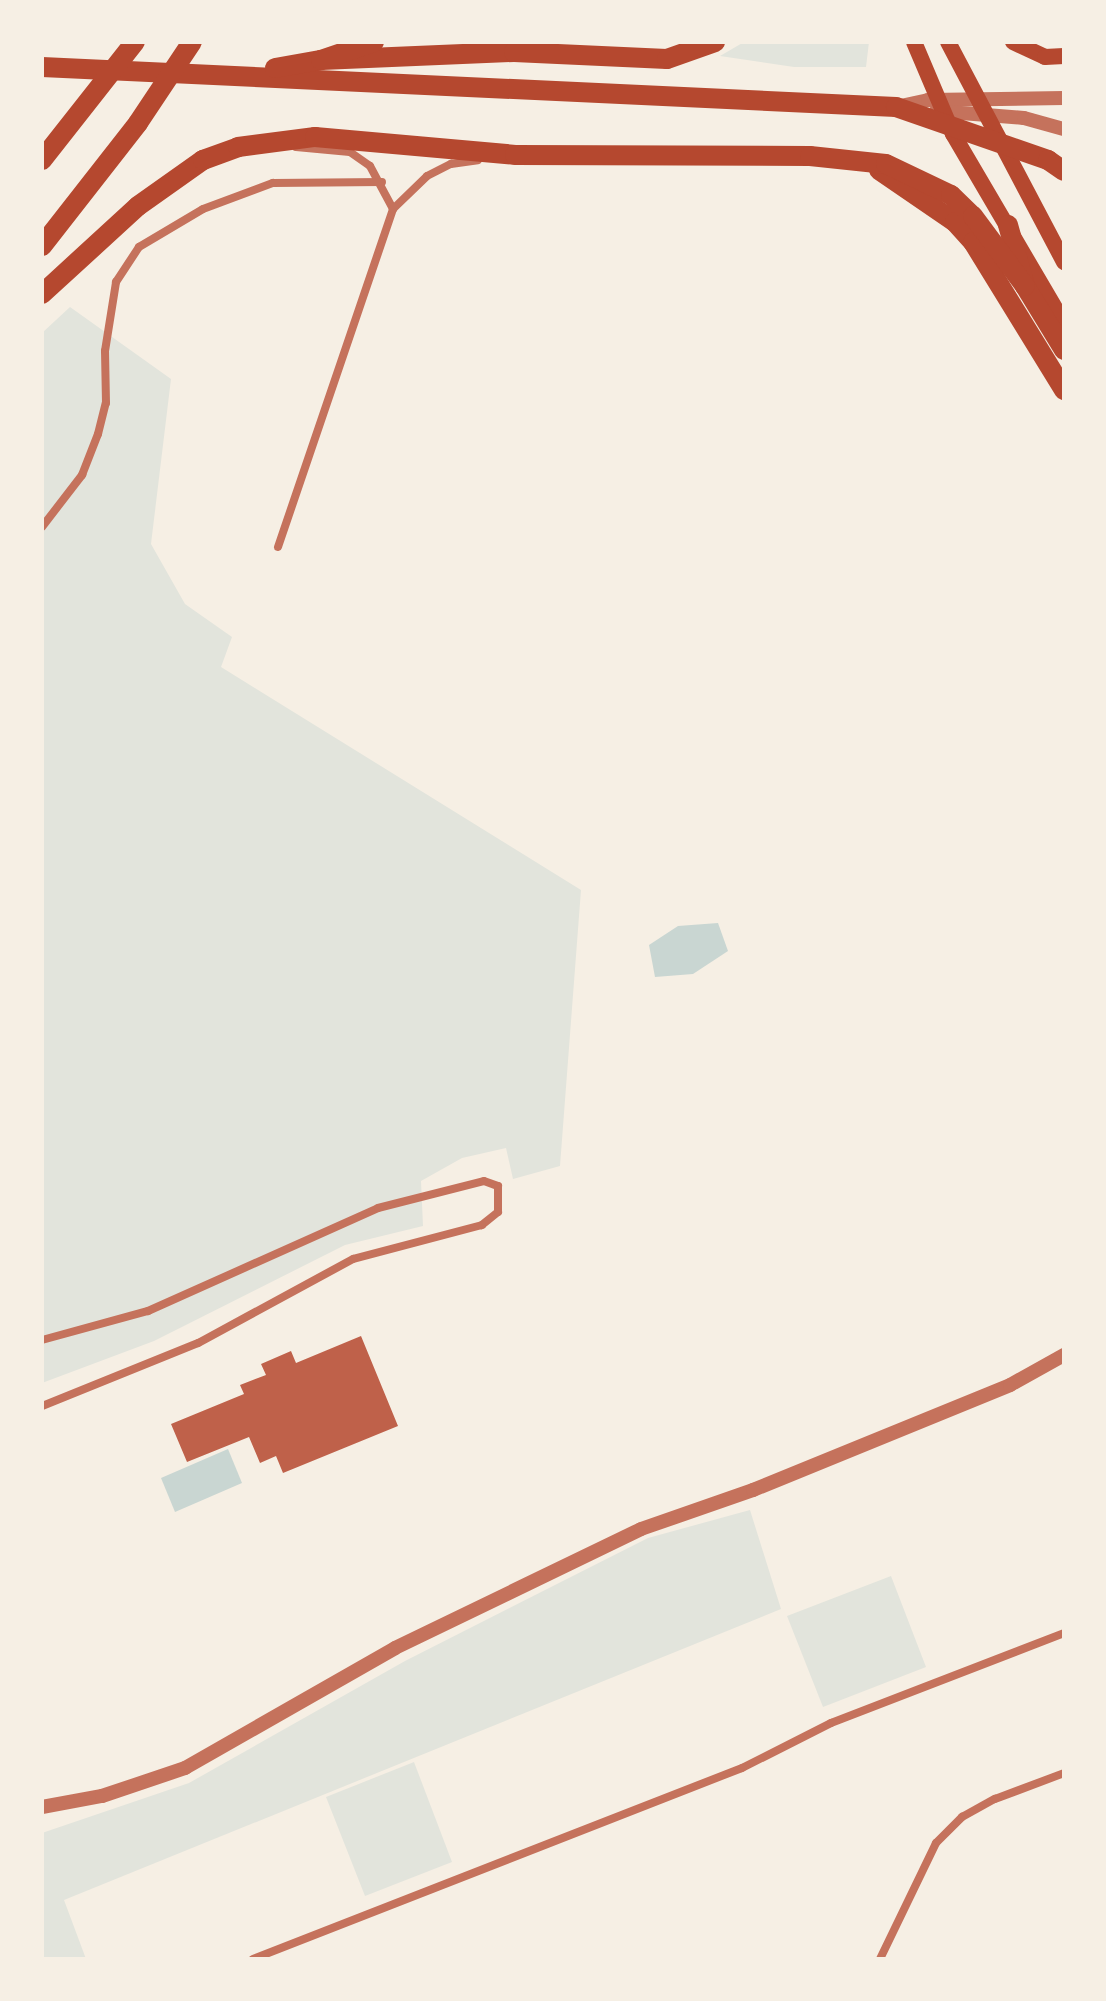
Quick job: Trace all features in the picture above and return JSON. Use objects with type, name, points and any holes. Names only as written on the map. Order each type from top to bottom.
[{"type":"main road","points":[[42,160],[135,42]]},
{"type":"main road","points":[[42,246],[138,123],[192,42]]},
{"type":"main road","points":[[321,60],[374,42]]},
{"type":"main road","points":[[239,75],[321,60],[514,52],[667,59],[715,42]]},
{"type":"main road","points":[[948,42],[1064,262]]},
{"type":"main road","points":[[1013,42],[1045,57],[1064,56]]},
{"type":"main road","points":[[916,49],[953,134],[1064,323]]},
{"type":"main road","points":[[44,67],[896,107],[1048,160],[1064,171]]},
{"type":"main road","points":[[42,294],[178,175],[203,160],[270,142],[315,137],[515,155],[810,156],[904,169],[951,195],[973,216],[1044,312],[1064,350]]},
{"type":"main road","points":[[866,162],[918,193],[973,242],[1064,390]]},
{"type":"main road","points":[[1008,225],[1025,286]]},
{"type":"street","points":[[896,107],[928,100],[1064,98]]},
{"type":"street","points":[[896,107],[1024,118],[1064,129]]},
{"type":"street","points":[[270,142],[350,152],[382,182],[393,209]]},
{"type":"street","points":[[278,547],[393,209],[427,176],[451,164],[515,155]]},
{"type":"street","points":[[42,527],[82,475],[98,434],[106,403],[105,351],[116,282],[139,247],[203,209],[273,183],[382,182]]},
{"type":"street","points":[[42,1340],[148,1311],[378,1208],[484,1181],[498,1186],[498,1212],[482,1225],[353,1259],[198,1343],[42,1406]]},
{"type":"street","points":[[42,1807],[102,1796],[185,1768],[395,1648],[641,1529],[782,1479],[1010,1385],[1064,1355]]},
{"type":"street","points":[[253,1959],[742,1768],[831,1723],[1064,1633]]},
{"type":"street","points":[[880,1959],[909,1908],[930,1854],[962,1817],[995,1799],[1064,1773]]},
{"type":"shaded area","points":[[744,42],[869,42],[866,67],[794,67],[720,56]]},
{"type":"shaded area","points":[[70,307],[171,379],[151,544],[185,604],[232,637],[221,667],[581,890],[560,1166],[513,1179],[506,1148],[462,1158],[421,1181],[423,1226],[345,1245],[154,1341],[42,1383],[42,333]]},
{"type":"shaded area","points":[[718,923],[728,951],[693,974],[655,977],[649,945],[678,926]]},
{"type":"shaded area","points":[[228,1449],[242,1483],[175,1512],[161,1478]]},
{"type":"shaded area","points":[[750,1510],[781,1609],[64,1900],[86,1959],[42,1959],[42,1833],[189,1783],[405,1661],[648,1538]]},
{"type":"shaded area","points":[[891,1576],[926,1667],[823,1707],[787,1616]]},
{"type":"shaded area","points":[[414,1762],[452,1862],[365,1896],[326,1797]]},
{"type":"building","points":[[361,1336],[398,1426],[283,1473],[276,1456],[260,1463],[249,1437],[187,1462],[171,1424],[244,1394],[240,1385],[266,1375],[261,1364],[291,1351],[296,1363]]}]
